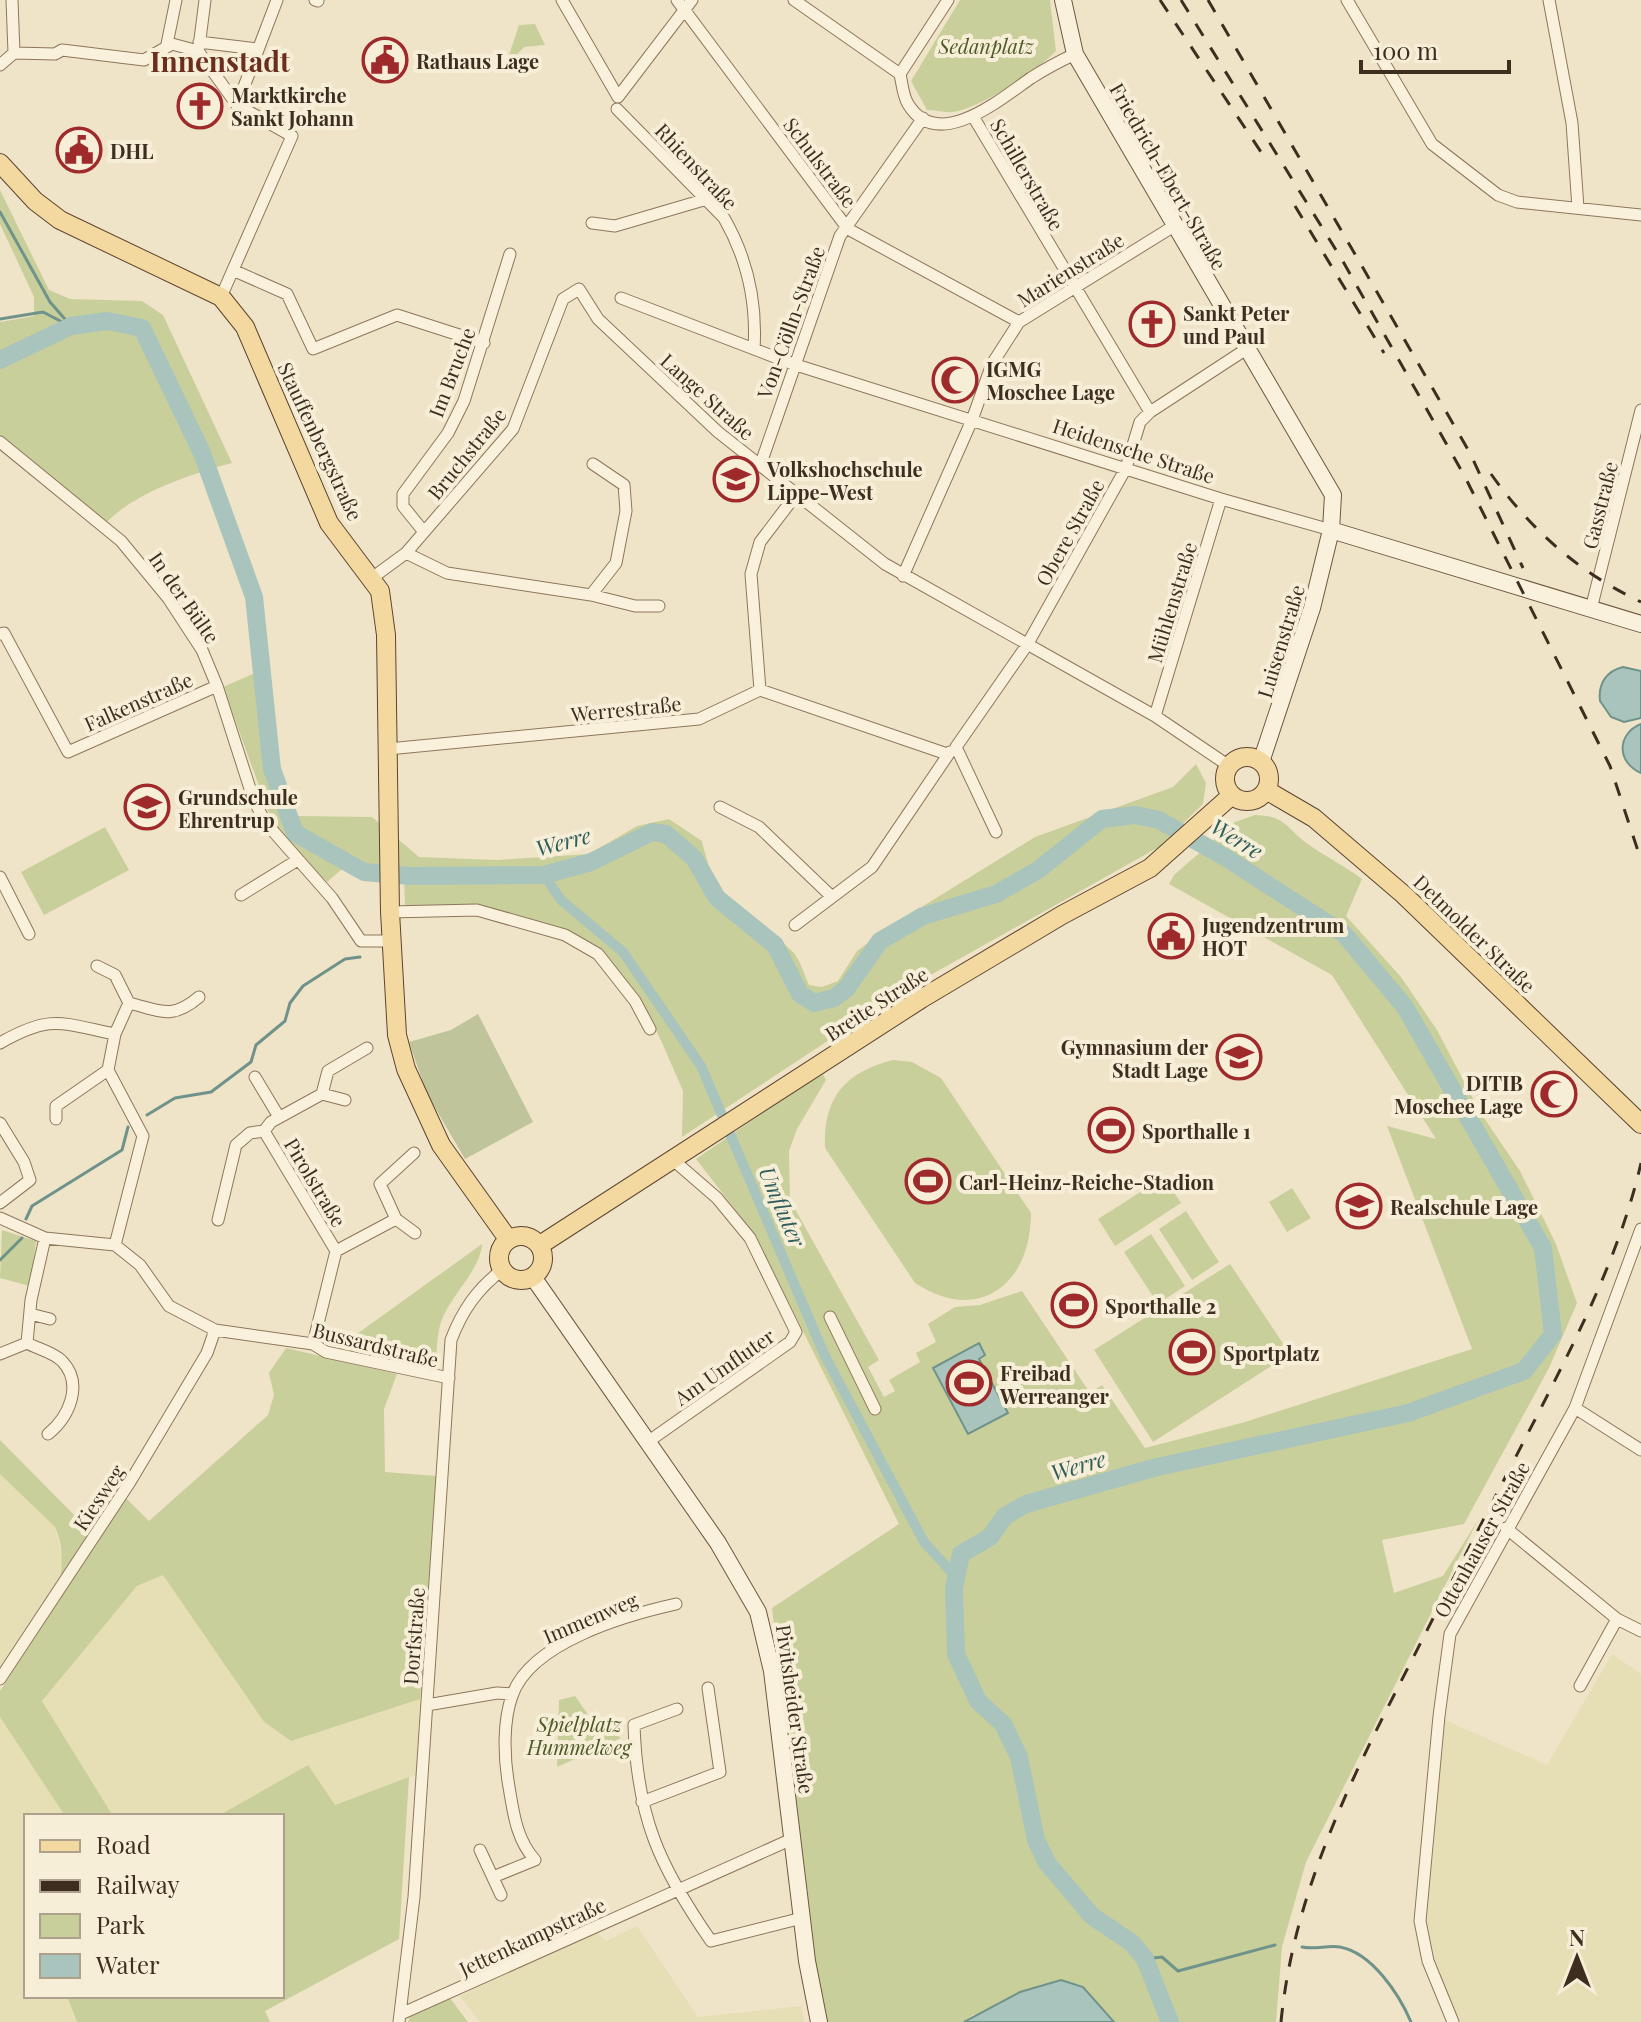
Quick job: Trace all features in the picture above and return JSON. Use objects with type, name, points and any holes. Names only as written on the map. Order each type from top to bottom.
[{"type":"main road","name":"Friedrich-Ebert-Straße","points":[[1063,0],[1075,54],[1329,486],[1334,509],[1331,530]]},
{"type":"main road","name":"Stauffenbergstraße","points":[[0,163],[35,201],[60,220],[221,297],[245,327],[329,523],[372,578],[384,610],[390,902]]},
{"type":"main road","name":"Heidensche Straße","points":[[1331,530],[1641,624]]},
{"type":"main road","name":"Luisenstraße","points":[[1261,762],[1312,608],[1331,530]]},
{"type":"main road","points":[[1244,757],[1261,762],[1269,775],[1266,790],[1248,801],[1232,795],[1225,778],[1229,766],[1244,757]]},
{"type":"main road","name":"Detmolder Straße","points":[[1266,790],[1314,818],[1404,895],[1641,1124]]},
{"type":"main road","name":"Breite Straße","points":[[540,1245],[933,992],[1150,868],[1174,850],[1232,795]]},
{"type":"main road","points":[[390,902],[397,1035],[406,1069],[441,1145],[508,1239]]},
{"type":"main road","points":[[522,1235],[540,1245],[543,1262],[533,1277],[520,1280],[502,1270],[500,1250],[508,1239],[522,1235]]},
{"type":"main road","name":"Pivitsheider Straße","points":[[533,1277],[737,1572],[758,1612],[772,1671],[802,1918],[819,2022]]},
{"type":"street","points":[[12,0],[14,53]]},
{"type":"street","points":[[167,44],[176,0]]},
{"type":"street","points":[[205,0],[199,44],[237,105],[292,136],[221,297]]},
{"type":"street","points":[[237,105],[277,0]]},
{"type":"street","name":"Rhienstraße","points":[[562,0],[618,103],[707,199],[735,237],[748,275],[754,349]]},
{"type":"street","points":[[794,0],[900,74],[908,105],[923,118],[943,123],[974,118],[1034,76],[1075,54]]},
{"type":"street","points":[[900,74],[948,0]]},
{"type":"street","points":[[1347,0],[1432,144],[1498,195],[1517,202],[1641,215]]},
{"type":"street","points":[[1549,0],[1572,123],[1578,208]]},
{"type":"street","points":[[618,103],[685,3]]},
{"type":"street","name":"Schulstraße","points":[[685,3],[848,229],[1019,322]]},
{"type":"street","points":[[0,65],[14,53],[55,54],[62,50],[144,60],[167,44],[257,49]]},
{"type":"street","name":"Von-Cölln-Straße","points":[[760,466],[840,236],[848,229],[923,118]]},
{"type":"street","name":"Schillerstraße","points":[[974,118],[1150,412]]},
{"type":"street","points":[[592,223],[615,226],[707,199]]},
{"type":"street","name":"Marienstraße","points":[[903,576],[972,420],[992,364],[1019,322],[1072,286],[1174,226]]},
{"type":"street","name":"Im Bruche","points":[[424,532],[403,506],[403,494],[448,433],[464,401],[510,254]]},
{"type":"street","points":[[235,271],[287,294],[313,349],[397,315],[484,343]]},
{"type":"street","name":"Lange Straße","points":[[579,289],[598,319],[718,432],[795,496],[903,576],[1027,645]]},
{"type":"street","name":"Bruchstraße","points":[[372,578],[406,553],[513,429],[563,299],[579,289]]},
{"type":"street","name":"Heidensche Straße","points":[[621,298],[793,364],[1221,499],[1331,530]]},
{"type":"street","points":[[1150,412],[1248,348]]},
{"type":"street","name":"Gasstraße","points":[[1591,609],[1641,410]]},
{"type":"street","name":"Obere Straße","points":[[795,925],[872,867],[1027,645],[1126,468],[1140,422],[1150,412]]},
{"type":"street","name":"In der Bülte","points":[[0,442],[139,560],[202,650],[217,686],[253,798],[272,831],[332,898],[361,941],[392,941]]},
{"type":"street","points":[[591,595],[616,563],[626,511],[624,485],[593,464]]},
{"type":"street","points":[[795,496],[760,542],[751,574],[760,690],[951,751],[996,832]]},
{"type":"street","name":"Mühlenstraße","points":[[1155,716],[1221,499]]},
{"type":"street","points":[[406,553],[447,573],[591,595],[635,606],[659,606]]},
{"type":"street","name":"Falkenstraße","points":[[0,634],[4,633],[68,752],[217,686]]},
{"type":"street","points":[[1027,645],[1155,716],[1229,766]]},
{"type":"street","name":"Werrestraße","points":[[388,749],[699,719],[760,690]]},
{"type":"street","points":[[720,807],[759,827],[831,896]]},
{"type":"street","points":[[241,895],[296,861]]},
{"type":"street","points":[[0,877],[29,934]]},
{"type":"street","points":[[390,902],[477,910],[565,935],[598,954],[635,1001],[650,1029]]},
{"type":"street","points":[[97,966],[115,975],[129,1003]]},
{"type":"street","points":[[129,1003],[173,1013],[182,1011],[199,997]]},
{"type":"street","points":[[0,1218],[45,1238],[115,1245],[143,1136],[108,1070],[115,1034],[129,1003]]},
{"type":"street","points":[[0,1043],[33,1024],[55,1022],[115,1034]]},
{"type":"street","name":"Pirolstraße","points":[[218,1220],[236,1145],[250,1133],[264,1131],[279,1117],[322,1094],[328,1071],[367,1048]]},
{"type":"street","points":[[56,1119],[56,1106],[108,1070]]},
{"type":"street","name":"Pirolstraße","points":[[255,1077],[279,1117]]},
{"type":"street","points":[[322,1094],[345,1100]]},
{"type":"street","points":[[0,1123],[24,1162],[30,1180],[0,1203]]},
{"type":"street","name":"Pirolstraße","points":[[264,1131],[336,1251],[313,1344]]},
{"type":"street","points":[[414,1153],[380,1184],[396,1219],[415,1233]]},
{"type":"street","name":"Am Umfluter","points":[[649,1441],[790,1342],[796,1332],[750,1238],[717,1198],[672,1159]]},
{"type":"street","name":"Pirolstraße","points":[[336,1251],[396,1219]]},
{"type":"street","name":"Ottenhauser Straße","points":[[1453,2022],[1428,1961],[1420,1921],[1439,1716],[1450,1634],[1575,1408],[1641,1229]]},
{"type":"street","points":[[27,1343],[45,1238]]},
{"type":"street","name":"Bussardstraße","points":[[115,1245],[140,1265],[169,1306],[215,1330],[313,1344],[326,1352],[449,1378]]},
{"type":"street","name":"Dorfstraße","points":[[401,2017],[427,1705],[451,1340],[461,1315],[480,1288],[502,1270]]},
{"type":"street","points":[[30,1314],[50,1319]]},
{"type":"street","points":[[830,1317],[875,1409]]},
{"type":"street","name":"Kiesweg","points":[[0,1679],[130,1482],[207,1353],[215,1330]]},
{"type":"street","points":[[0,1354],[27,1343],[61,1360],[71,1375],[73,1393],[67,1414],[48,1434]]},
{"type":"street","points":[[1575,1408],[1641,1450]]},
{"type":"street","points":[[1506,1528],[1617,1619],[1641,1631]]},
{"type":"street","name":"Immenweg","points":[[512,1694],[545,1653],[643,1611],[676,1604]]},
{"type":"street","points":[[1580,1686],[1617,1619]]},
{"type":"street","points":[[642,1802],[720,1772],[708,1688]]},
{"type":"street","points":[[427,1705],[497,1693],[512,1694],[506,1765],[523,1847],[535,1860],[493,1877]]},
{"type":"street","points":[[677,1709],[634,1725],[635,1771],[642,1802],[649,1828],[676,1890],[711,1941],[802,1918]]},
{"type":"street","name":"Jettenkampstraße","points":[[401,2017],[783,1840],[792,1839]]},
{"type":"street","points":[[480,1850],[501,1895]]},
{"type":"shaded area","points":[[0,1474],[55,1527],[63,1560],[60,1581],[0,1670]]},
{"type":"shaded area","points":[[163,1574],[264,1722],[291,1741],[420,1699],[416,1775],[334,1805],[308,1765],[222,1814],[112,1814],[42,1701],[137,1586]]},
{"type":"shaded area","points":[[1612,1654],[1641,1674],[1641,2022],[1456,2022],[1425,1941],[1424,1904],[1431,1872],[1445,1720],[1547,1765]]},
{"type":"shaded area","points":[[0,1717],[64,1814],[24,1814],[24,1998],[68,1998],[77,2022],[0,2022]]},
{"type":"shaded area","points":[[637,1926],[698,2017],[801,2006],[804,2022],[480,2022],[460,1996],[596,1931],[606,1941]]},
{"type":"green space","name":"Sedanplatz","points":[[960,0],[1050,0],[1056,51],[1022,78],[978,104],[953,112],[927,110],[911,81]]},
{"type":"green space","points":[[535,24],[545,45],[524,47],[511,61],[507,61],[519,25]]},
{"type":"green space","points":[[0,190],[49,290],[70,299],[142,301],[163,315],[232,463],[148,493],[107,522],[0,438],[0,322],[34,316],[34,297],[0,224]]},
{"type":"green space","points":[[262,670],[273,768],[298,816],[372,817],[419,857],[497,860],[589,854],[637,826],[669,819],[702,841],[708,863],[725,894],[792,951],[809,985],[822,987],[838,981],[857,951],[889,927],[1035,837],[1173,787],[1196,764],[1206,783],[1203,804],[1159,847],[911,986],[682,1137],[683,1091],[663,1045],[641,999],[599,947],[561,927],[476,906],[405,906],[404,872],[365,872],[349,863],[327,882],[275,830],[223,687]]},
{"type":"green space","points":[[1255,815],[1280,821],[1308,844],[1362,879],[1346,916],[1401,977],[1437,1030],[1480,1112],[1520,1171],[1556,1244],[1577,1303],[1549,1368],[1464,1524],[1382,1540],[1394,1593],[1443,1576],[1478,1520],[1306,1862],[1282,1947],[1276,2022],[1114,2022],[1083,1987],[973,2015],[964,2022],[824,2022],[807,1918],[772,1608],[899,1524],[755,1235],[696,1159],[822,1072],[826,1080],[797,1129],[789,1151],[790,1200],[879,1360],[868,1367],[884,1397],[895,1391],[889,1380],[920,1362],[916,1353],[936,1342],[928,1324],[955,1307],[980,1305],[1022,1291],[1090,1393],[1102,1385],[1145,1448],[1245,1422],[1472,1349],[1387,1126],[1436,1139],[1332,975],[1169,884],[1174,875],[1235,822]]},
{"type":"green space","points":[[105,827],[129,870],[44,915],[21,872]]},
{"type":"green space","points":[[478,1014],[533,1122],[465,1159],[427,1094],[409,1042],[451,1030]]},
{"type":"green space","name":"Carl-Heinz-Reiche-Stadion","points":[[893,1060],[912,1062],[941,1078],[1031,1213],[1029,1238],[1022,1260],[1011,1277],[997,1290],[980,1298],[960,1300],[938,1295],[915,1283],[825,1148],[828,1115],[840,1090],[862,1072]]},
{"type":"green space","points":[[1164,1177],[1181,1203],[1115,1246],[1098,1219]]},
{"type":"green space","points":[[1292,1188],[1311,1218],[1287,1232],[1269,1202]]},
{"type":"green space","points":[[1186,1211],[1219,1262],[1192,1280],[1159,1229]]},
{"type":"green space","points":[[2,1230],[36,1241],[30,1286],[0,1278]]},
{"type":"green space","points":[[1151,1234],[1185,1286],[1158,1304],[1124,1252]]},
{"type":"green space","points":[[482,1244],[471,1273],[441,1322],[435,1373],[336,1349]]},
{"type":"green space","name":"Sportplatz","points":[[1230,1264],[1290,1354],[1153,1442],[1094,1350]]},
{"type":"green space","points":[[286,1348],[397,1374],[384,1409],[385,1472],[436,1476],[420,1699],[291,1741],[264,1722],[163,1575],[137,1586],[42,1701],[112,1814],[64,1814],[0,1717],[0,1691],[126,1498],[149,1521],[268,1415],[274,1395],[269,1373]]},
{"type":"green space","points":[[0,1440],[92,1533],[60,1581],[62,1553],[55,1527],[0,1474]]},
{"type":"green space","name":"Spielplatz Hummelweg","points":[[575,1696],[589,1716],[621,1738],[557,1767],[559,1700]]},
{"type":"green space","points":[[308,1765],[335,1805],[409,1777],[399,1939],[265,2011],[270,2022],[77,2022],[68,1998],[284,1998],[284,1814],[222,1814]]},
{"type":"green space","points":[[450,1998],[468,2022],[408,2022],[410,2017]]},
{"type":"water","points":[[1623,667],[1641,671],[1641,718],[1624,722],[1611,717],[1600,701],[1602,684],[1608,675]]},
{"type":"water","points":[[1641,724],[1641,773],[1627,763],[1623,748],[1627,734]]},
{"type":"water","points":[[979,1343],[985,1355],[979,1359],[1008,1413],[968,1434],[933,1368]]},
{"type":"water","points":[[1061,1980],[1083,1987],[1114,2022],[964,2022],[1020,1992]]},
{"type":"waterway","points":[[0,212],[50,302],[71,326]]},
{"type":"waterway","points":[[0,319],[43,312],[68,325]]},
{"type":"waterway","name":"Werre","points":[[0,360],[71,326],[107,321],[142,328],[202,453],[254,597],[272,769],[295,833],[364,872],[410,876],[544,875],[591,862],[652,832],[666,834],[694,858],[717,898],[775,945],[800,994],[814,1003],[834,998],[846,989],[880,941],[923,916],[996,894],[1038,870],[1102,819],[1135,815],[1159,820],[1228,859],[1344,934],[1405,1007],[1543,1248],[1553,1334],[1524,1371],[1408,1413],[1157,1467],[1026,1504],[1005,1516],[990,1537],[961,1554],[954,1588],[956,1654],[978,1701],[1003,1724],[1019,1757],[1036,1840],[1047,1863],[1092,1916],[1132,1943],[1145,1959],[1170,2022]]},
{"type":"waterway","name":"Umfluter","points":[[544,875],[561,900],[623,952],[701,1066],[825,1356],[924,1542],[955,1576]]},
{"type":"waterway","points":[[147,1115],[175,1098],[211,1092],[251,1062],[256,1045],[285,1021],[290,1003],[303,986],[345,959],[360,957]]},
{"type":"waterway","points":[[26,1219],[32,1206],[122,1150],[128,1127]]},
{"type":"waterway","points":[[0,1260],[22,1238]]},
{"type":"waterway","points":[[1145,1959],[1162,1957],[1178,1971],[1275,1945]]},
{"type":"waterway","points":[[1302,1947],[1340,1947],[1363,1957],[1392,1988],[1411,2022]]},
{"type":"railway","points":[[1160,0],[1261,152]]},
{"type":"railway","points":[[1181,0],[1341,258],[1464,475],[1610,766],[1641,860]]},
{"type":"railway","points":[[1208,0],[1470,453],[1523,568]]},
{"type":"railway","points":[[1295,206],[1384,353]]},
{"type":"railway","points":[[1491,474],[1522,513],[1557,548],[1597,577],[1641,602]]},
{"type":"railway","points":[[1281,2022],[1299,1925],[1330,1833],[1370,1744],[1585,1319],[1623,1227],[1641,1163]]},
{"type":"place","name":"Rathaus Lage","points":[[385,60]]},
{"type":"place","name":"Marktkirche Sankt Johann","points":[[200,106]]},
{"type":"place","name":"DHL","points":[[79,150]]},
{"type":"place","name":"Sankt Peter und Paul","points":[[1152,324]]},
{"type":"place","name":"IGMG Moschee Lage","points":[[955,380]]},
{"type":"place","name":"Volkshochschule Lippe-West","points":[[736,479]]},
{"type":"place","name":"Grundschule Ehrentrup","points":[[147,807]]},
{"type":"place","name":"Jugendzentrum HOT","points":[[1171,936]]},
{"type":"place","name":"Gymnasium der Stadt Lage","points":[[1239,1057]]},
{"type":"place","name":"DITIB Moschee Lage","points":[[1554,1094]]},
{"type":"place","name":"Sporthalle 1","points":[[1111,1130]]},
{"type":"place","name":"Carl-Heinz-Reiche-Stadion","points":[[928,1181]]},
{"type":"place","name":"Realschule Lage","points":[[1359,1206]]},
{"type":"place","name":"Sporthalle 2","points":[[1074,1305]]},
{"type":"place","name":"Sportplatz","points":[[1192,1352]]},
{"type":"place","name":"Freibad Werreanger","points":[[969,1383]]},
{"type":"district","name":"Innenstadt","points":[[220,60]]}]
